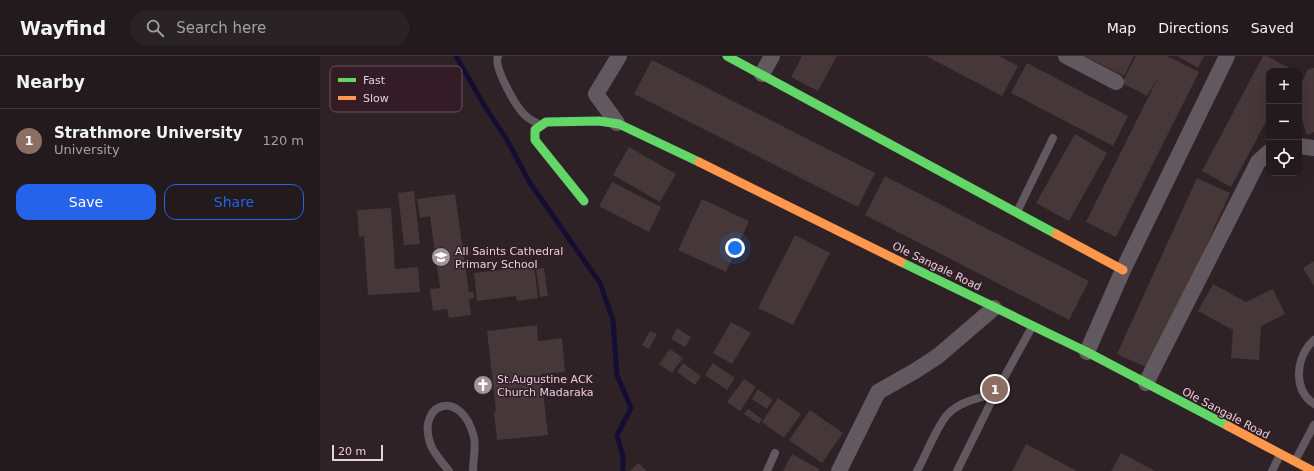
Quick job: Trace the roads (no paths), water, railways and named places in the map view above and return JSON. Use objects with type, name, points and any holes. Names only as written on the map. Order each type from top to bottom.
[{"type":"street","points":[[617,123],[596,94],[619,56]]},
{"type":"street","points":[[727,56],[1123,270]]},
{"type":"street","points":[[762,74],[772,56]]},
{"type":"street","points":[[1066,56],[1116,82]]},
{"type":"street","points":[[1087,352],[1123,270],[1227,56]]},
{"type":"street","name":"Ole Sangale Road","points":[[540,125],[546,122],[617,123],[1087,352],[1280,455],[1313,471]]},
{"type":"street","points":[[540,125],[535,130],[535,140],[584,202]]},
{"type":"street","points":[[1302,146],[1314,148]]},
{"type":"street","points":[[1146,383],[1258,162],[1266,155]]},
{"type":"street","points":[[839,471],[878,392],[915,372],[938,356],[994,308]]},
{"type":"lane","points":[[498,56],[497,59],[501,75],[514,99],[525,116],[540,125]]},
{"type":"lane","points":[[1017,212],[1053,138]]},
{"type":"lane","points":[[957,471],[995,394],[1033,326]]},
{"type":"lane","points":[[1314,340],[1304,351],[1299,364],[1299,378],[1303,391],[1314,404]]},
{"type":"lane","points":[[917,471],[946,416],[958,406],[972,400],[995,394]]},
{"type":"lane","points":[[448,471],[430,443],[427,428],[430,415],[438,408],[450,405],[458,409],[468,422],[474,438],[473,471]]},
{"type":"lane","points":[[1295,462],[1314,425]]},
{"type":"lane","points":[[767,471],[775,452]]},
{"type":"lane","points":[[1272,471],[1280,455]]},
{"type":"waterway","points":[[456,56],[462,66]]},
{"type":"waterway","points":[[462,66],[484,105],[507,140],[530,183],[600,283],[613,320],[617,375],[631,408],[617,435],[623,457],[623,471]]},
{"type":"place","name":"All Saints Cathedral Primary School","points":[[441,257]]},
{"type":"place","name":"St.Augustine ACK Church Madaraka","points":[[483,385]]},
{"type":"place","name":"Strathmore University","points":[[995,389]]}]
